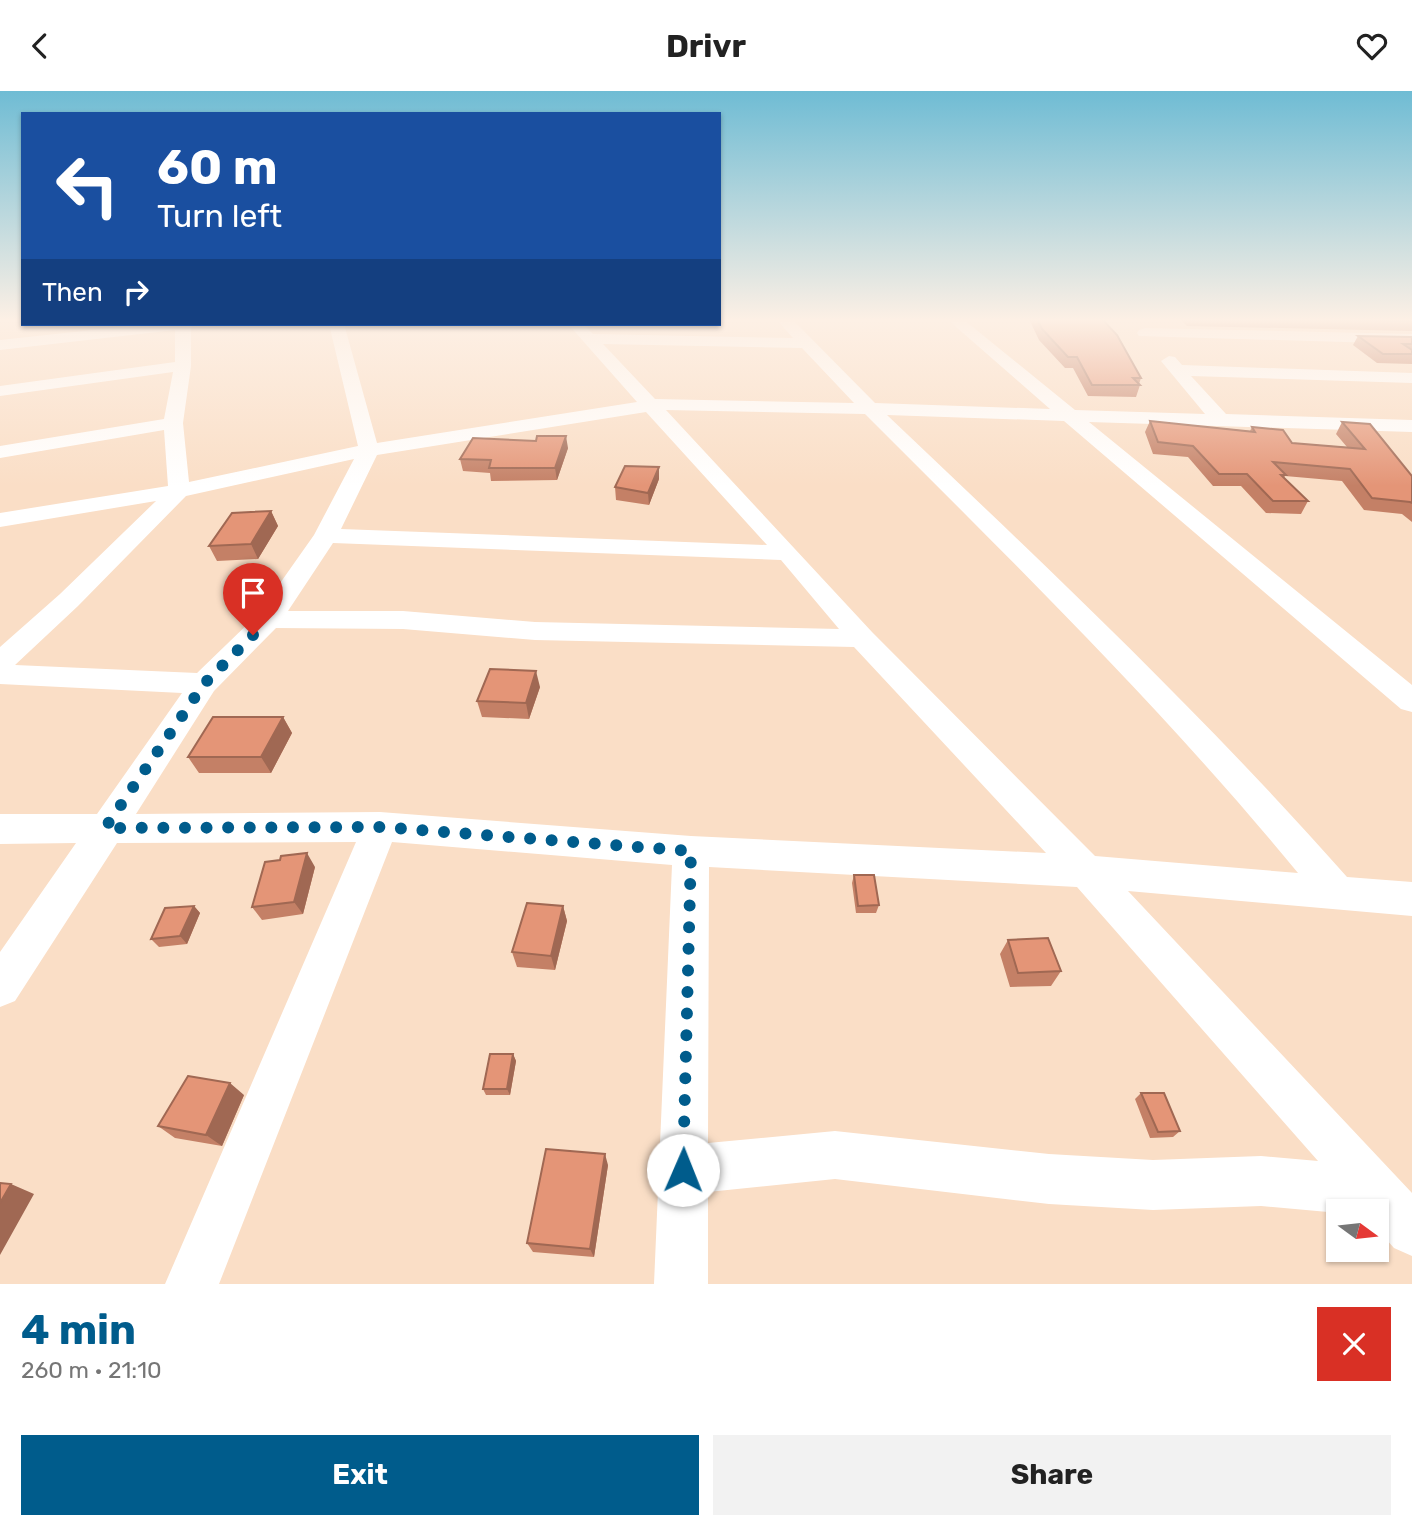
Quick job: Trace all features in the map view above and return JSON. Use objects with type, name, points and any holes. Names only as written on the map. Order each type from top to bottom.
[{"type":"street","points":[[0,391],[120,375]]},
{"type":"street","points":[[179,491],[173,423],[181,375]]},
{"type":"street","points":[[0,988],[204,684],[269,619],[326,536],[369,450],[349,375]]},
{"type":"street","points":[[623,375],[788,553],[862,638],[1086,871],[1412,1230]]},
{"type":"street","points":[[838,375],[1102,635],[1273,817],[1338,893]]},
{"type":"street","points":[[1021,375],[1412,701]]},
{"type":"street","points":[[1180,375],[1220,419]]},
{"type":"street","points":[[1314,375],[1412,378]]},
{"type":"street","points":[[0,520],[179,491],[369,450],[652,405],[1412,426]]},
{"type":"street","points":[[0,452],[173,423]]},
{"type":"street","points":[[1388,425],[1412,444]]},
{"type":"street","points":[[0,663],[45,625],[76,591],[179,491]]},
{"type":"street","points":[[326,536],[788,553]]},
{"type":"street","points":[[269,619],[403,620],[535,631],[862,638]]},
{"type":"street","points":[[0,674],[204,684]]},
{"type":"street","points":[[0,829],[380,827],[691,851],[1086,871],[1412,899]]},
{"type":"street","points":[[192,1284],[380,827]]},
{"type":"street","points":[[681,1284],[691,851]]},
{"type":"street","points":[[683,1170],[835,1155],[1049,1179],[1153,1185],[1261,1181],[1377,1191]]},
{"type":"building","points":[[1086,375],[1139,375],[1141,378],[1133,378],[1140,385],[1092,385]]},
{"type":"building","points":[[1150,421],[1255,432],[1252,427],[1283,430],[1292,443],[1365,449],[1342,422],[1370,424],[1412,476],[1412,503],[1372,498],[1350,469],[1273,462],[1286,475],[1281,475],[1308,501],[1273,501],[1247,474],[1219,474],[1193,446],[1158,442]]},
{"type":"building","points":[[537,436],[566,436],[555,468],[489,468],[491,460],[460,459],[473,438],[536,441]]},
{"type":"building","points":[[625,466],[659,467],[648,493],[615,487]]},
{"type":"building","points":[[271,511],[251,544],[209,546],[232,513]]},
{"type":"building","points":[[490,669],[536,671],[526,703],[477,701]]},
{"type":"building","points":[[213,717],[283,717],[261,757],[188,757]]},
{"type":"building","points":[[307,853],[294,902],[252,907],[265,862],[280,860],[281,856]]},
{"type":"building","points":[[854,875],[874,875],[879,905],[858,906]]},
{"type":"building","points":[[527,903],[563,906],[551,956],[512,952]]},
{"type":"building","points":[[194,906],[180,936],[151,939],[165,908]]},
{"type":"building","points":[[1048,938],[1061,971],[1018,973],[1008,940]]},
{"type":"building","points":[[490,1054],[513,1054],[507,1089],[483,1089]]},
{"type":"building","points":[[188,1076],[230,1083],[206,1135],[158,1126]]},
{"type":"building","points":[[1141,1093],[1164,1093],[1180,1131],[1158,1132]]},
{"type":"building","points":[[546,1149],[605,1154],[590,1249],[527,1243]]},
{"type":"building","points":[[0,1183],[11,1184],[0,1203]]},
{"type":"route","points":[[253,635],[204,684],[105,828],[380,827],[691,851],[683,1170]]}]
